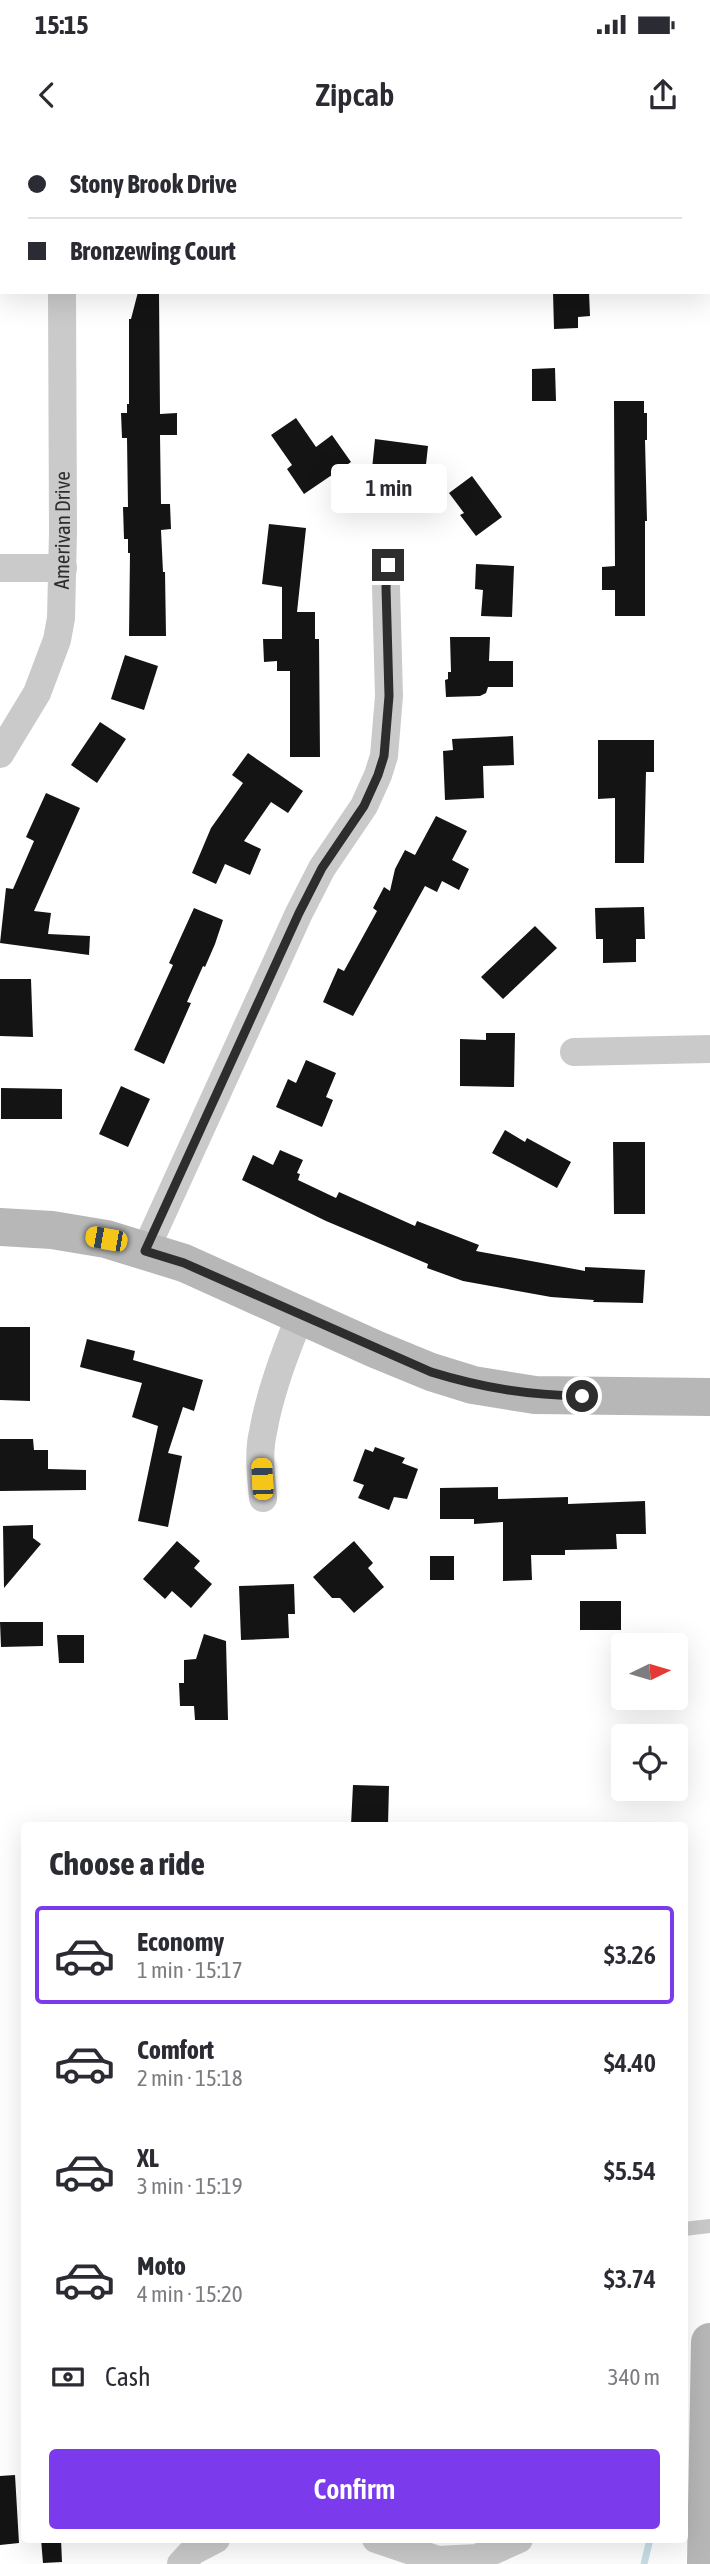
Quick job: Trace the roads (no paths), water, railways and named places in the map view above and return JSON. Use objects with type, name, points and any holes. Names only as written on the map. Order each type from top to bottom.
[{"type":"street","name":"Amerivan Drive","points":[[0,754],[37,693],[57,640],[61,618],[62,294]]},
{"type":"street","points":[[145,1251],[299,913],[322,868],[364,806],[378,775],[384,756],[388,722],[388,565]]},
{"type":"street","points":[[0,568],[63,568]]},
{"type":"street","points":[[574,1052],[710,1049]]},
{"type":"street","points":[[0,1227],[52,1230],[106,1239],[184,1263],[431,1372],[473,1385],[535,1395],[710,1397]]},
{"type":"street","points":[[263,1498],[262,1433],[283,1356],[300,1316]]},
{"type":"street","points":[[706,2564],[700,2518],[710,2344]]},
{"type":"street","points":[[181,2564],[193,2551],[208,2543]]},
{"type":"street","points":[[388,2543],[438,2560],[477,2558],[510,2543]]},
{"type":"lane","points":[[688,2229],[710,2226]]},
{"type":"waterway","points":[[644,2564],[649,2543]]}]
